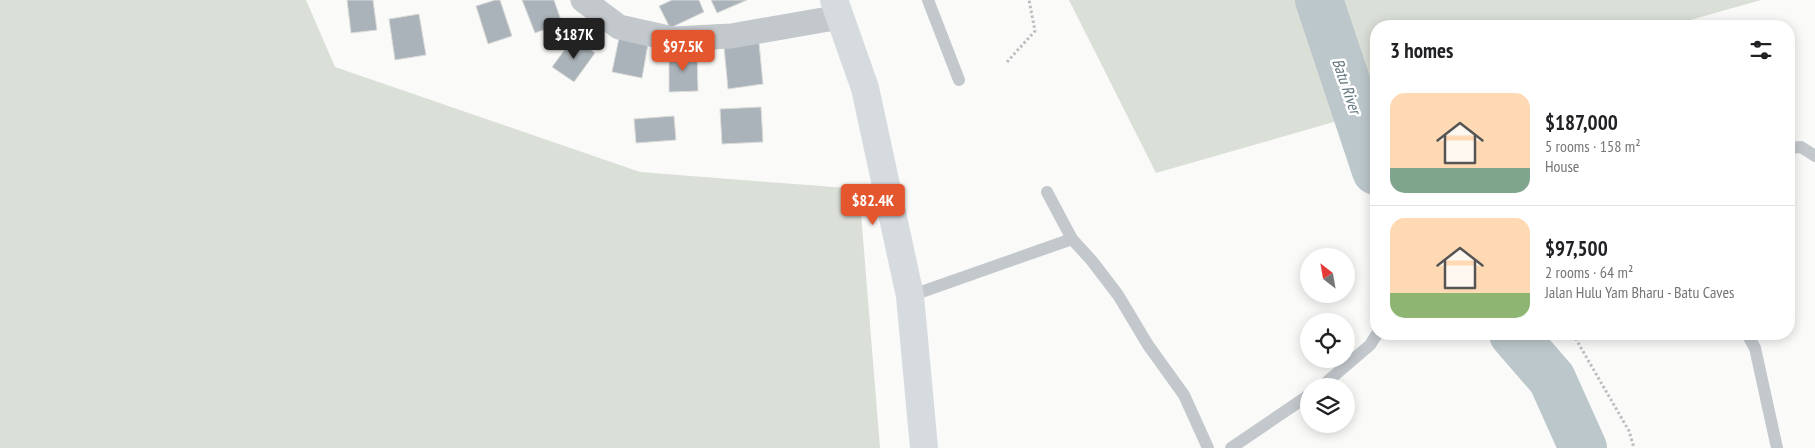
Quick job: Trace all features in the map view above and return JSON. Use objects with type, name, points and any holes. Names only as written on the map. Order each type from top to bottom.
[{"type":"main road","points":[[837,8],[865,88],[910,296],[924,448]]},
{"type":"street","points":[[584,0],[619,27],[673,39],[731,36],[837,8]]},
{"type":"lane","points":[[928,0],[959,80]]},
{"type":"lane","points":[[1795,147],[1801,146],[1815,156]]},
{"type":"lane","points":[[1047,192],[1072,239],[1118,294],[1148,345],[1184,395],[1208,448]]},
{"type":"lane","points":[[910,296],[1072,239]]},
{"type":"lane","points":[[1331,378],[1370,345],[1373,340]]},
{"type":"lane","points":[[1750,340],[1755,348],[1777,448]]},
{"type":"lane","points":[[1231,448],[1300,401]]},
{"type":"path","points":[[1006,62],[1035,31],[1029,0]]},
{"type":"path","points":[[1576,340],[1629,431],[1634,448]]},
{"type":"shaded area","points":[[0,0],[306,0],[335,67],[640,172],[859,189],[880,448],[0,448]]},
{"type":"shaded area","points":[[1069,0],[1761,0],[1690,20],[1370,20],[1370,112],[1156,173]]},
{"type":"building","points":[[347,0],[373,0],[377,30],[351,33]]},
{"type":"building","points":[[500,0],[512,36],[488,44],[476,6]]},
{"type":"building","points":[[522,0],[554,0],[562,23],[535,33]]},
{"type":"building","points":[[672,0],[699,0],[704,12],[670,28],[659,6]]},
{"type":"building","points":[[711,0],[747,0],[717,13]]},
{"type":"building","points":[[419,14],[426,55],[395,60],[389,19]]},
{"type":"building","points":[[574,37],[595,53],[574,82],[552,67]]},
{"type":"building","points":[[619,38],[648,44],[642,78],[612,72]]},
{"type":"building","points":[[759,43],[763,84],[728,89],[724,47]]},
{"type":"building","points":[[697,51],[698,91],[669,92],[669,52]]},
{"type":"building","points":[[761,107],[763,142],[722,144],[720,109]]},
{"type":"building","points":[[674,116],[676,140],[636,143],[634,119]]},
{"type":"waterway","name":"Batu River","points":[[1319,0],[1370,153]]},
{"type":"waterway","name":"Batu River","points":[[1518,340],[1552,379],[1583,448]]}]
